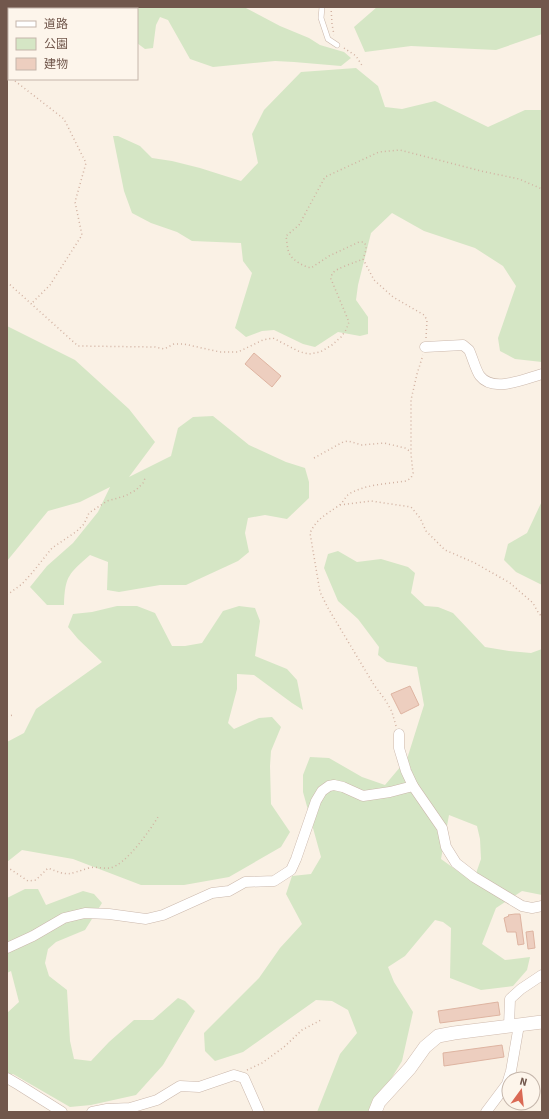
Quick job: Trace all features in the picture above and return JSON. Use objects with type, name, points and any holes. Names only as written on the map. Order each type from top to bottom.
[{"type":"street","points":[[425,347],[458,344],[466,346],[480,376],[488,382],[508,384],[542,374]]},
{"type":"street","points":[[399,734],[398,748],[406,771],[413,786],[442,828],[446,847],[456,863],[474,877],[522,906],[532,908],[542,906]]},
{"type":"street","points":[[7,948],[34,936],[64,918],[85,913],[146,918],[164,915],[212,893],[229,891],[245,882],[274,880],[291,870],[316,801],[322,791],[329,786],[334,785],[343,787],[363,796],[390,792],[413,786]]},
{"type":"street","points":[[486,1112],[507,1084],[511,1071],[514,1026],[510,999],[520,989],[542,975]]},
{"type":"street","points":[[375,1112],[380,1102],[410,1068],[425,1047],[438,1036],[542,1022]]},
{"type":"street","points":[[92,1112],[107,1109],[130,1108],[157,1100],[180,1086],[199,1087],[234,1075],[244,1078],[259,1112]]},
{"type":"street","points":[[7,1078],[62,1112]]},
{"type":"lane","points":[[322,7],[321,18],[328,39],[337,45]]},
{"type":"path","points":[[15,81],[64,119],[86,163],[75,202],[82,235],[50,285],[31,304]]},
{"type":"path","points":[[7,282],[78,346],[155,347],[164,349],[174,344],[184,344],[220,352],[238,352],[263,340],[273,338],[300,352],[309,354],[320,352],[332,345],[341,337],[348,326],[349,322],[331,279],[332,273],[338,268],[352,265],[363,259],[366,250],[366,245],[364,242],[359,242],[329,256],[311,268],[306,267],[295,260],[288,252],[286,236],[299,225],[325,177],[379,152],[400,150],[480,171],[519,179],[542,189]]},
{"type":"path","points":[[340,505],[347,495],[358,490],[371,486],[406,481],[411,478],[413,473],[411,452],[412,400],[417,374],[425,347],[427,320],[424,315],[393,296],[374,280],[363,259]]},
{"type":"path","points":[[314,458],[343,442],[362,445],[384,442],[405,448],[411,452]]},
{"type":"path","points":[[7,595],[22,584],[52,548],[77,531],[84,524],[89,513],[107,501],[125,496],[136,490],[143,483],[146,476]]},
{"type":"path","points":[[399,734],[392,712],[386,700],[374,685],[320,592],[310,533],[314,524],[324,514],[340,505],[371,501],[395,503],[411,507],[420,518],[426,531],[445,550],[475,563],[510,583],[533,603],[539,614],[542,616]]},
{"type":"path","points":[[7,716],[14,715]]},
{"type":"path","points":[[7,871],[10,869],[28,881],[36,880],[48,868],[63,874],[74,874],[91,867],[112,868],[121,862],[145,839],[158,817]]},
{"type":"path","points":[[234,1075],[262,1063],[284,1047],[302,1030],[321,1020]]},
{"type":"green space","points":[[244,7],[280,26],[309,38],[320,45],[344,52],[351,58],[341,66],[275,61],[213,67],[190,59],[168,20],[160,17],[156,25],[153,48],[145,49],[138,44],[138,8],[43,8]]},
{"type":"green space","points":[[377,7],[542,7],[542,34],[496,50],[411,46],[365,52],[354,27]]},
{"type":"green space","points":[[356,68],[378,86],[385,107],[402,109],[435,101],[488,127],[525,110],[542,110],[542,362],[515,359],[500,351],[498,338],[516,286],[503,266],[475,248],[424,231],[392,213],[371,233],[358,285],[356,300],[368,317],[368,334],[360,336],[338,332],[315,347],[303,344],[274,330],[262,331],[246,337],[235,328],[252,273],[243,261],[241,243],[192,241],[177,232],[151,223],[132,213],[124,191],[113,136],[118,136],[140,146],[152,158],[200,168],[241,181],[258,163],[252,134],[264,110],[301,72]]},
{"type":"green space","points":[[7,326],[75,360],[129,409],[155,442],[129,477],[171,456],[178,428],[193,417],[213,416],[249,445],[286,462],[305,468],[309,482],[309,498],[287,519],[265,515],[248,518],[245,533],[249,552],[238,561],[186,585],[160,585],[119,592],[107,590],[108,562],[90,555],[73,571],[67,581],[64,605],[47,605],[30,587],[47,566],[73,543],[98,512],[110,487],[80,502],[48,511],[7,561]]},
{"type":"green space","points":[[542,501],[542,585],[516,572],[504,560],[508,544],[527,533]]},
{"type":"green space","points":[[338,551],[357,562],[381,559],[408,567],[415,573],[411,593],[425,606],[438,607],[453,613],[485,647],[531,653],[542,649],[542,895],[522,891],[496,908],[482,944],[505,960],[530,957],[527,970],[513,986],[481,990],[450,978],[451,928],[443,922],[435,920],[405,956],[388,967],[394,982],[413,1012],[402,1061],[371,1112],[317,1112],[340,1054],[357,1033],[348,1010],[332,1001],[316,1000],[243,1052],[215,1061],[205,1051],[204,1033],[259,978],[280,948],[302,924],[286,894],[292,876],[311,874],[321,857],[303,792],[303,775],[310,757],[329,758],[362,777],[385,785],[407,759],[424,705],[417,667],[387,662],[378,655],[379,647],[358,619],[338,601],[324,568],[328,554]],"holes":[[[449,815],[477,826],[480,839],[481,859],[473,882],[441,859]]]},
{"type":"green space","points":[[117,606],[137,606],[155,613],[172,646],[185,646],[202,643],[223,611],[239,606],[255,608],[260,621],[255,656],[287,669],[297,680],[303,710],[254,675],[237,674],[237,689],[228,723],[234,729],[259,718],[272,717],[281,727],[271,751],[271,804],[290,832],[281,847],[229,877],[184,885],[141,885],[73,859],[22,850],[7,862],[7,742],[24,733],[36,709],[102,662],[68,627],[73,614],[92,612]]},
{"type":"green space","points":[[25,889],[38,889],[46,905],[83,891],[94,894],[102,903],[85,930],[56,942],[48,949],[45,963],[49,976],[67,990],[70,1041],[74,1059],[91,1061],[109,1042],[134,1020],[153,1020],[178,998],[185,1001],[195,1011],[163,1065],[136,1095],[91,1105],[70,1107],[13,1074],[7,1076],[7,1013],[19,1002],[11,971],[7,973],[7,898]]},
{"type":"building","points":[[254,353],[281,376],[272,387],[245,364]]},
{"type":"building","points":[[410,686],[419,705],[401,714],[391,694]]},
{"type":"building","points":[[520,914],[524,944],[518,945],[516,932],[507,932],[504,918],[509,916],[508,915]]},
{"type":"building","points":[[533,931],[535,948],[528,949],[526,932]]},
{"type":"building","points":[[498,1002],[500,1015],[440,1023],[438,1011]]},
{"type":"building","points":[[502,1045],[504,1057],[444,1066],[443,1053]]}]
